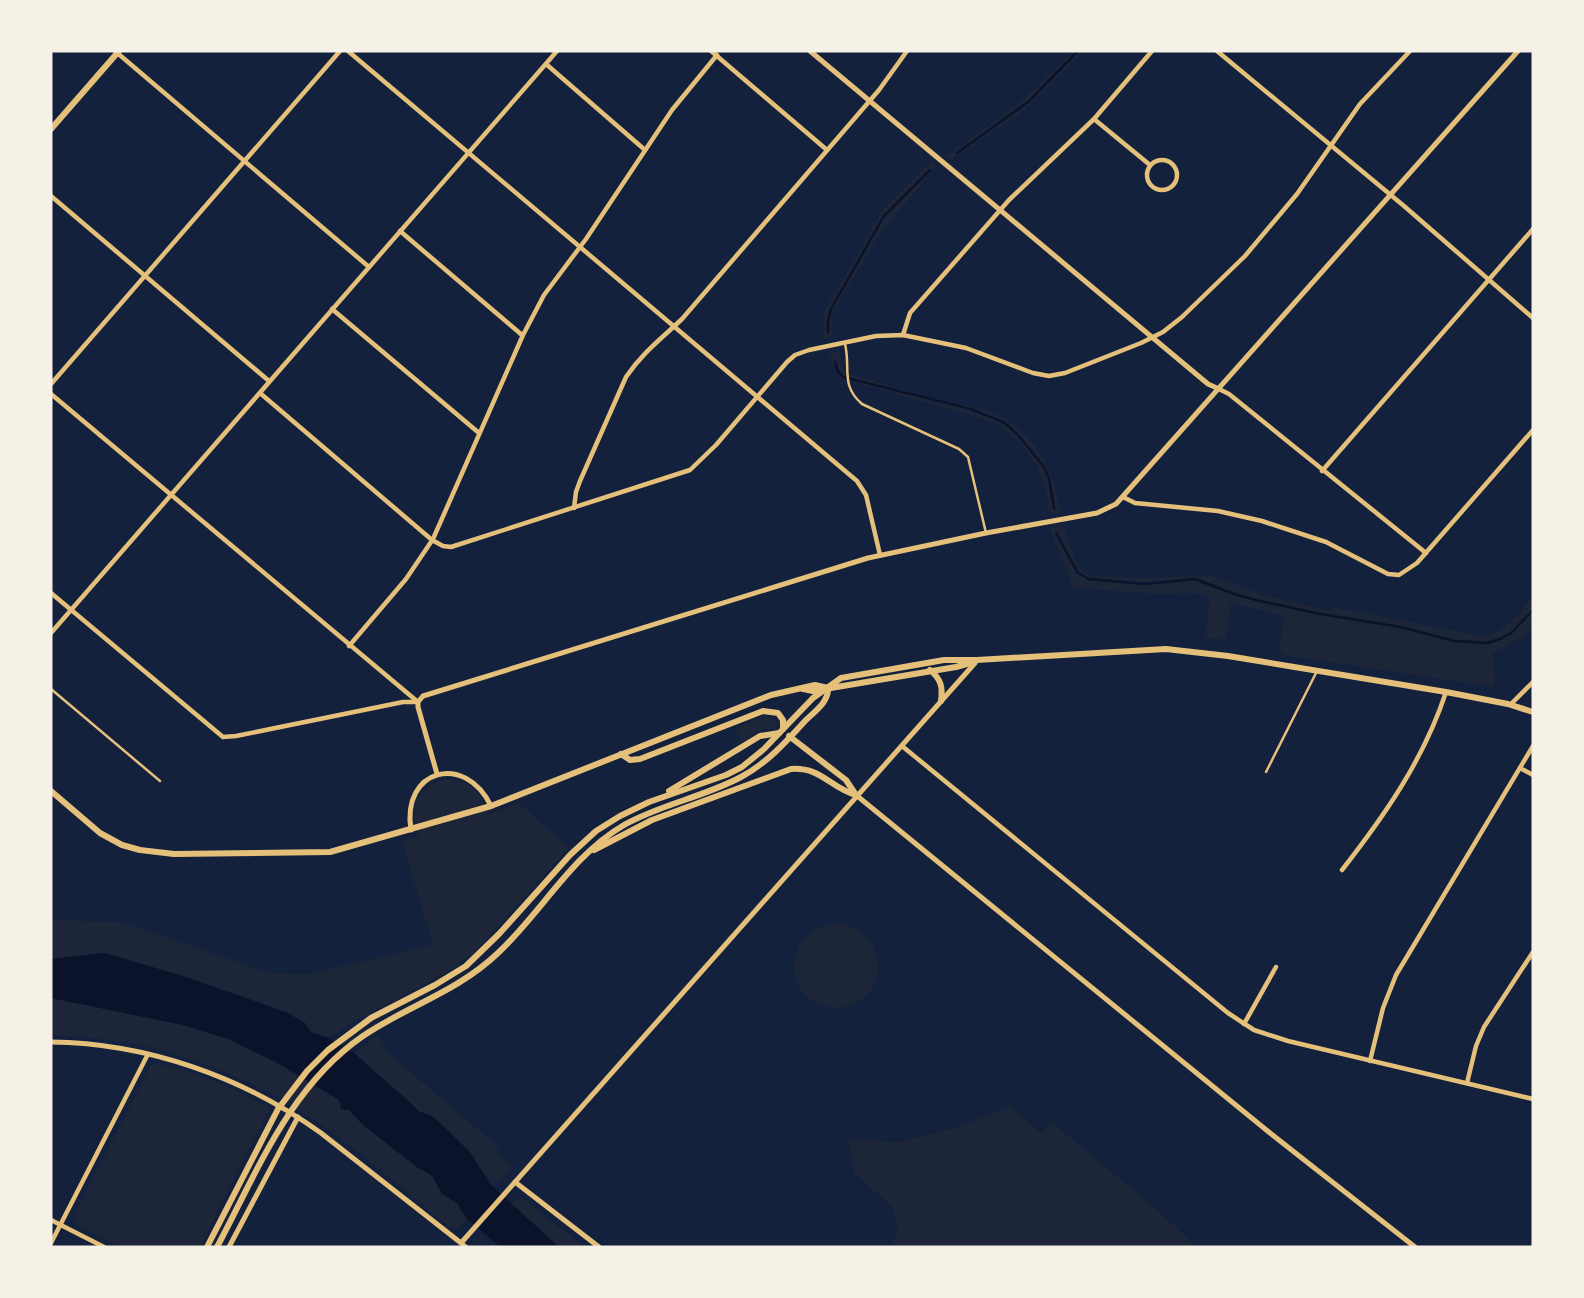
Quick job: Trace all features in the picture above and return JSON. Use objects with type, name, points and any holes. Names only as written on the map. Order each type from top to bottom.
[{"type":"main road","points":[[51,129],[117,51]]},
{"type":"main road","points":[[649,802],[726,775],[750,762],[813,698],[841,678],[944,660],[1166,649],[1200,652],[1446,692],[1511,704],[1533,712]]},
{"type":"main road","points":[[51,791],[107,837],[132,849],[155,853],[323,852],[344,849],[491,806],[753,702],[801,688],[809,691],[828,688],[956,667],[977,660]]},
{"type":"main road","points":[[930,670],[942,686],[941,701]]},
{"type":"main road","points":[[217,1247],[295,1105],[326,1068],[362,1037],[447,992],[489,961],[603,838],[638,817],[740,778],[764,761],[826,698],[828,688]]},
{"type":"main road","points":[[621,754],[630,760],[640,759],[763,711],[778,713],[783,720],[783,729]]},
{"type":"main road","points":[[207,1247],[278,1109],[316,1062],[356,1028],[466,966],[499,934],[578,846],[608,823],[770,733],[784,734],[800,743],[846,780],[856,795]]},
{"type":"main road","points":[[586,855],[652,820],[791,769],[808,769],[844,792],[856,795]]},
{"type":"street","points":[[117,51],[369,267]]},
{"type":"street","points":[[51,384],[340,51]]},
{"type":"street","points":[[348,51],[863,488],[880,555]]},
{"type":"street","points":[[51,633],[557,51]]},
{"type":"street","points":[[712,51],[827,150]]},
{"type":"street","points":[[810,51],[1208,384],[1229,394],[1426,553]]},
{"type":"street","points":[[574,508],[580,481],[626,377],[640,357],[674,327],[870,100],[907,51]]},
{"type":"street","points":[[903,334],[910,313],[1000,210],[1094,118],[1152,51]]},
{"type":"street","points":[[1217,51],[1533,318]]},
{"type":"street","points":[[260,393],[432,540],[443,546],[459,545],[690,470],[716,445],[795,355],[808,350],[876,336],[903,334],[966,348],[1033,373],[1049,376],[1065,373],[1152,338],[1182,317],[1245,256],[1282,214],[1360,104],[1410,51]]},
{"type":"street","points":[[418,702],[422,696],[880,555],[1106,510],[1123,498],[1518,51]]},
{"type":"street","points":[[349,646],[406,579],[432,540],[523,335],[544,295],[580,247],[680,99],[717,55]]},
{"type":"street","points":[[545,64],[645,150]]},
{"type":"street","points":[[1094,118],[1150,165]]},
{"type":"street","points":[[1163,160],[1170,162],[1176,167],[1176,182],[1165,190],[1151,186],[1147,172],[1150,165],[1163,160]]},
{"type":"street","points":[[51,195],[270,381]]},
{"type":"street","points":[[1322,471],[1533,229]]},
{"type":"street","points":[[400,231],[523,335]]},
{"type":"street","points":[[332,309],[479,433]]},
{"type":"street","points":[[51,394],[418,702],[437,774]]},
{"type":"street","points":[[1123,498],[1135,503],[1218,511],[1262,521],[1326,541],[1388,574],[1399,575],[1411,569],[1426,553],[1533,430]]},
{"type":"street","points":[[51,593],[223,737],[404,702],[418,702]]},
{"type":"street","points":[[461,1242],[977,660]]},
{"type":"street","points":[[1511,704],[1533,682]]},
{"type":"street","points":[[1342,870],[1401,789],[1446,692]]},
{"type":"street","points":[[901,745],[1244,1024],[1267,1035],[1533,1100]]},
{"type":"street","points":[[1370,1061],[1383,1008],[1396,975],[1533,746]]},
{"type":"street","points":[[1520,768],[1533,775]]},
{"type":"street","points":[[411,830],[411,801],[423,783],[437,774],[466,778],[482,789],[491,806]]},
{"type":"street","points":[[856,795],[1270,1133],[1415,1247]]},
{"type":"street","points":[[1467,1083],[1476,1046],[1484,1027],[1533,952]]},
{"type":"street","points":[[1244,1024],[1276,967]]},
{"type":"street","points":[[51,1042],[108,1045],[148,1053],[234,1083],[298,1117],[355,1158],[467,1247]]},
{"type":"street","points":[[51,1243],[148,1053]]},
{"type":"street","points":[[229,1247],[298,1117]]},
{"type":"street","points":[[515,1182],[598,1247]]},
{"type":"street","points":[[51,1220],[104,1247]]},
{"type":"lane","points":[[844,342],[847,383],[855,398],[871,410],[959,449],[968,457],[986,533]]},
{"type":"lane","points":[[1266,772],[1317,670]]},
{"type":"lane","points":[[51,689],[160,781]]},
{"type":"shaded area","points":[[1073,51],[1082,51],[1019,114],[951,160],[946,156],[1020,103]]},
{"type":"shaded area","points":[[932,161],[937,165],[876,239],[833,312],[833,336],[824,338],[823,318],[826,309],[884,208]]},
{"type":"shaded area","points":[[840,351],[841,365],[845,373],[990,412],[1019,429],[1030,440],[1047,466],[1060,512],[1049,514],[1037,465],[1020,443],[996,423],[841,378],[828,355]]},
{"type":"shaded area","points":[[1063,525],[1078,566],[1089,576],[1147,578],[1211,575],[1260,594],[1330,611],[1334,607],[1487,637],[1513,619],[1533,595],[1533,626],[1521,638],[1493,653],[1495,687],[1283,655],[1279,650],[1284,616],[1230,603],[1226,640],[1205,637],[1210,597],[1193,593],[1161,594],[1073,588],[1050,528]]},
{"type":"shaded area","points":[[767,715],[777,722],[776,729],[763,729],[741,742],[735,728]]},
{"type":"shaded area","points":[[448,779],[475,789],[488,815],[519,803],[569,848],[476,951],[444,974],[328,1038],[311,1032],[305,1023],[261,1002],[125,958],[104,953],[51,959],[51,920],[122,922],[270,973],[310,974],[433,944],[402,841],[419,836],[414,810],[422,792],[437,782]]},
{"type":"shaded area","points":[[836,924],[852,927],[866,936],[875,950],[878,966],[875,982],[866,996],[852,1005],[836,1008],[820,1005],[806,996],[797,982],[794,966],[797,950],[806,936],[820,927]]},
{"type":"shaded area","points":[[104,953],[183,976],[288,1013],[305,1023],[311,1032],[354,1053],[418,1111],[430,1115],[441,1124],[469,1151],[490,1184],[559,1247],[498,1245],[467,1219],[457,1203],[442,1194],[433,1177],[363,1125],[349,1110],[341,1109],[339,1100],[280,1064],[228,1039],[183,1025],[51,998],[51,959]]},
{"type":"shaded area","points":[[51,998],[183,1025],[228,1039],[264,1056],[339,1100],[363,1125],[433,1177],[442,1194],[457,1203],[467,1219],[459,1228],[449,1227],[320,1124],[258,1087],[225,1072],[158,1049],[123,1042],[51,1036]]},
{"type":"shaded area","points":[[378,1035],[389,1054],[500,1148],[496,1152],[513,1167],[494,1187],[469,1151],[436,1119],[421,1114],[354,1053]]},
{"type":"shaded area","points":[[153,1064],[180,1068],[196,1074],[270,1108],[200,1247],[120,1247],[77,1225],[73,1218]]},
{"type":"shaded area","points":[[1011,1106],[1041,1134],[1050,1121],[1140,1195],[1193,1243],[1191,1247],[889,1247],[898,1231],[892,1206],[854,1173],[849,1140],[899,1142],[954,1128]]},
{"type":"shaded area","points":[[520,1197],[585,1247],[559,1247],[515,1207],[513,1203]]},
{"type":"waterway","points":[[957,153],[1028,102],[1078,51]]},
{"type":"waterway","points":[[828,332],[831,309],[884,216],[930,170]]},
{"type":"waterway","points":[[835,362],[843,377],[971,409],[1005,423],[1044,467],[1049,478],[1054,508]]},
{"type":"waterway","points":[[1056,533],[1078,573],[1089,579],[1145,584],[1195,579],[1256,600],[1401,627],[1454,641],[1488,643],[1502,638],[1511,633],[1533,610]]}]
